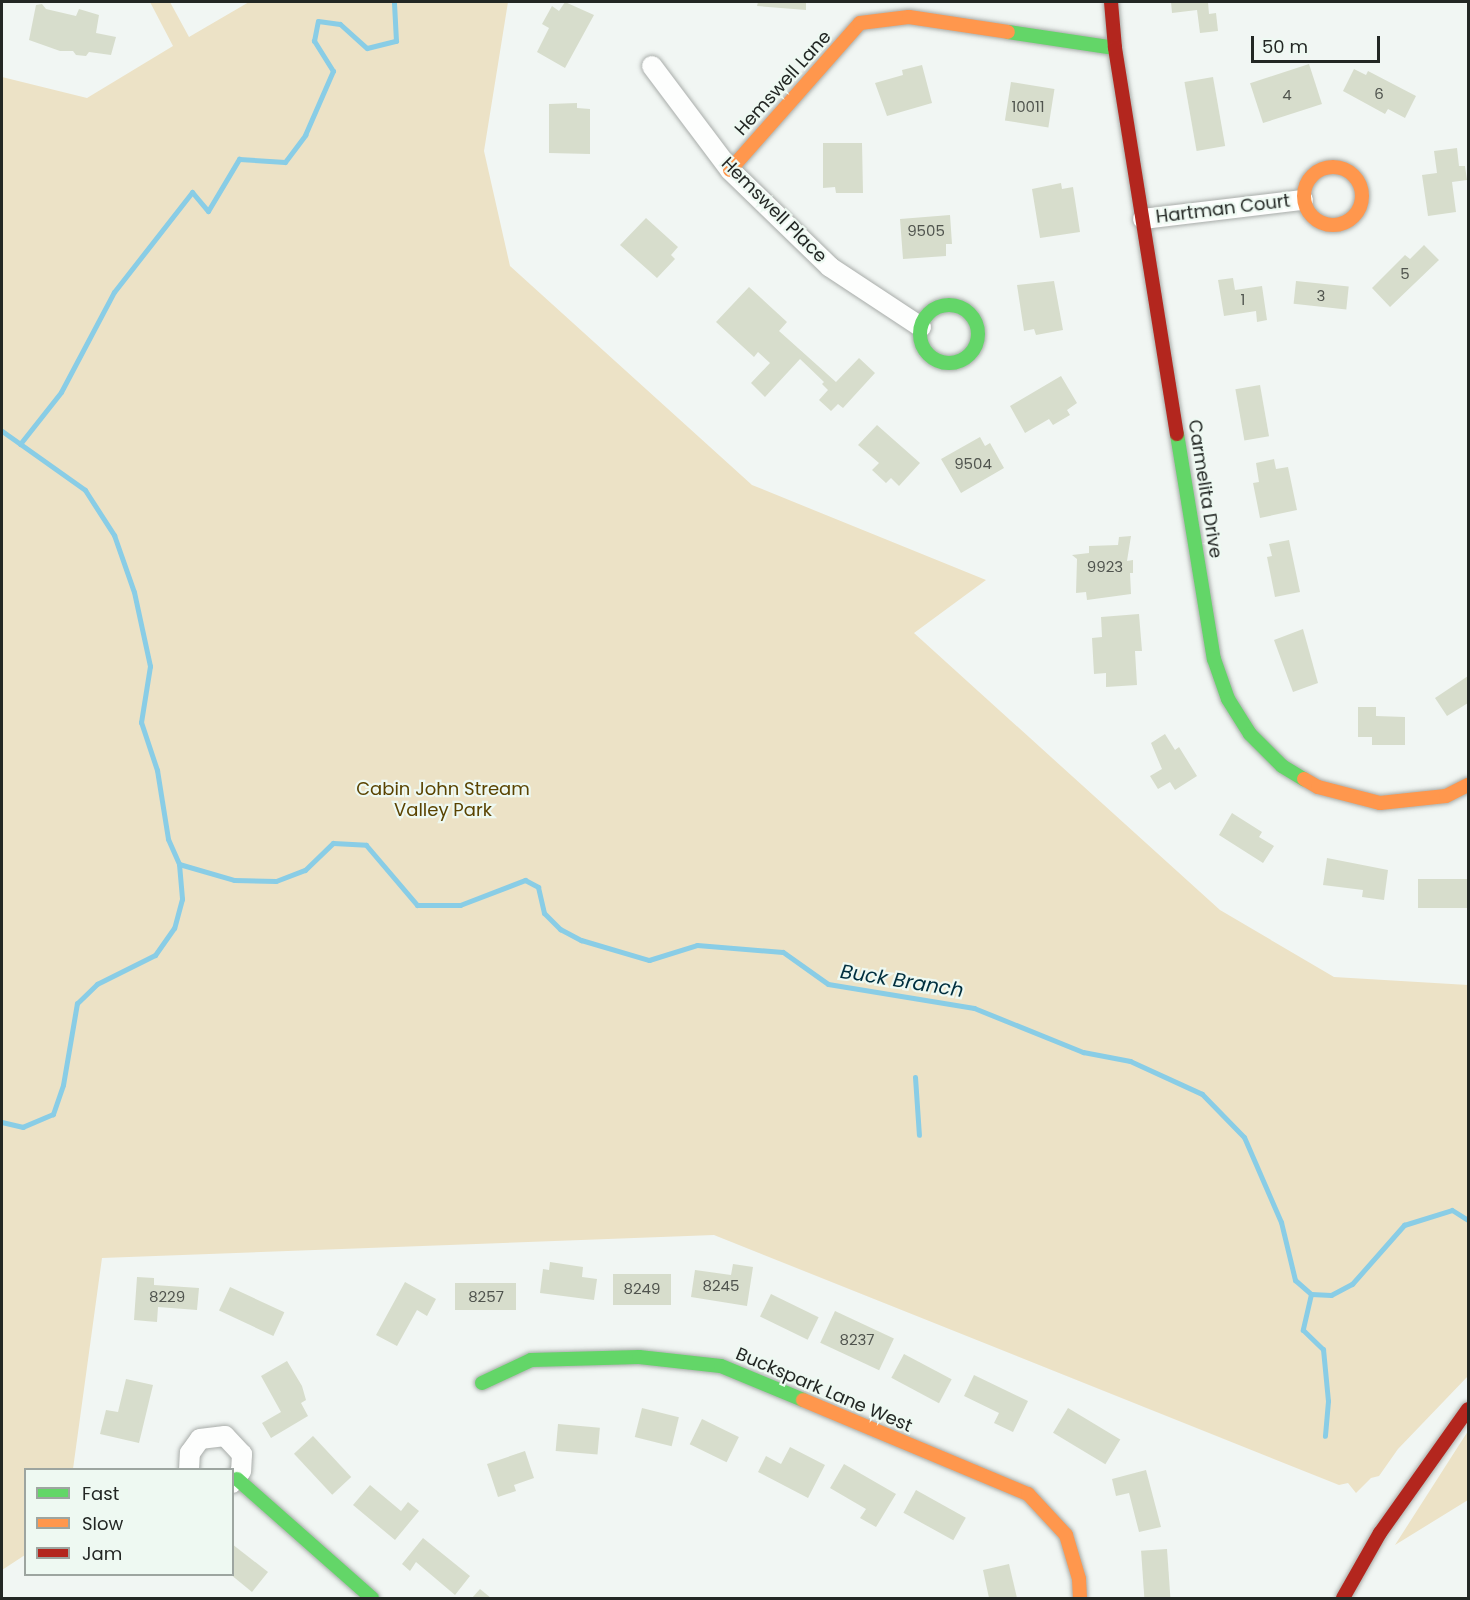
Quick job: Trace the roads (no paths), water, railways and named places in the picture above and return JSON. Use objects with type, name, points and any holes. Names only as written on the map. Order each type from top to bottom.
[{"type":"street","name":"Carmelita Drive","points":[[1111,2],[1115,48],[1214,659],[1228,699],[1258,742],[1282,766],[1318,787],[1349,798],[1413,802],[1446,796],[1468,785]]},
{"type":"street","name":"Hemswell Lane","points":[[730,170],[860,23],[909,17],[1115,48]]},
{"type":"street","name":"Hemswell Place","points":[[652,66],[730,170],[830,267],[921,327]]},
{"type":"street","name":"Hartman Court","points":[[1325,167],[1349,171],[1362,192],[1355,215],[1341,224],[1316,220],[1303,200],[1310,176],[1325,167]]},
{"type":"street","name":"Hartman Court","points":[[1143,219],[1303,200]]},
{"type":"street","points":[[952,305],[973,317],[977,340],[969,354],[946,362],[926,350],[921,327],[929,313],[952,305]]},
{"type":"street","name":"Buckspark Lane West","points":[[482,1383],[531,1360],[639,1357],[721,1366],[1028,1494],[1066,1535],[1079,1579],[1080,1599]]},
{"type":"street","points":[[1343,1599],[1380,1533],[1468,1409]]},
{"type":"street","points":[[189,1468],[194,1445],[216,1434],[238,1446],[243,1462],[235,1481],[372,1599]]},
{"type":"waterway","points":[[20,444],[61,392],[114,292],[192,192],[208,211],[239,159],[285,162],[305,135],[333,71],[314,41],[318,21],[340,24],[367,48],[396,41],[394,2]]},
{"type":"waterway","points":[[2,431],[85,490],[114,535],[134,592],[150,666],[141,722],[157,770],[168,839],[179,864],[182,899],[174,928],[155,955],[97,984],[77,1003],[63,1085],[53,1114],[23,1127],[2,1122]]},
{"type":"waterway","name":"Buck Branch","points":[[179,864],[234,880],[276,881],[305,870],[333,843],[366,845],[417,905],[460,905],[525,880],[538,887],[544,913],[560,929],[581,940],[649,960],[697,945],[783,952],[828,984],[974,1008],[1083,1052],[1130,1061],[1202,1094],[1244,1137],[1281,1222],[1295,1280],[1311,1294],[1331,1295],[1352,1284],[1404,1225],[1452,1210],[1468,1220]]},
{"type":"waterway","points":[[915,1077],[919,1135]]},
{"type":"waterway","points":[[1311,1294],[1303,1330],[1323,1349],[1328,1401],[1325,1436]]},
{"type":"park label","name":"Cabin John Stream Valley Park","points":[[443,800]]}]
